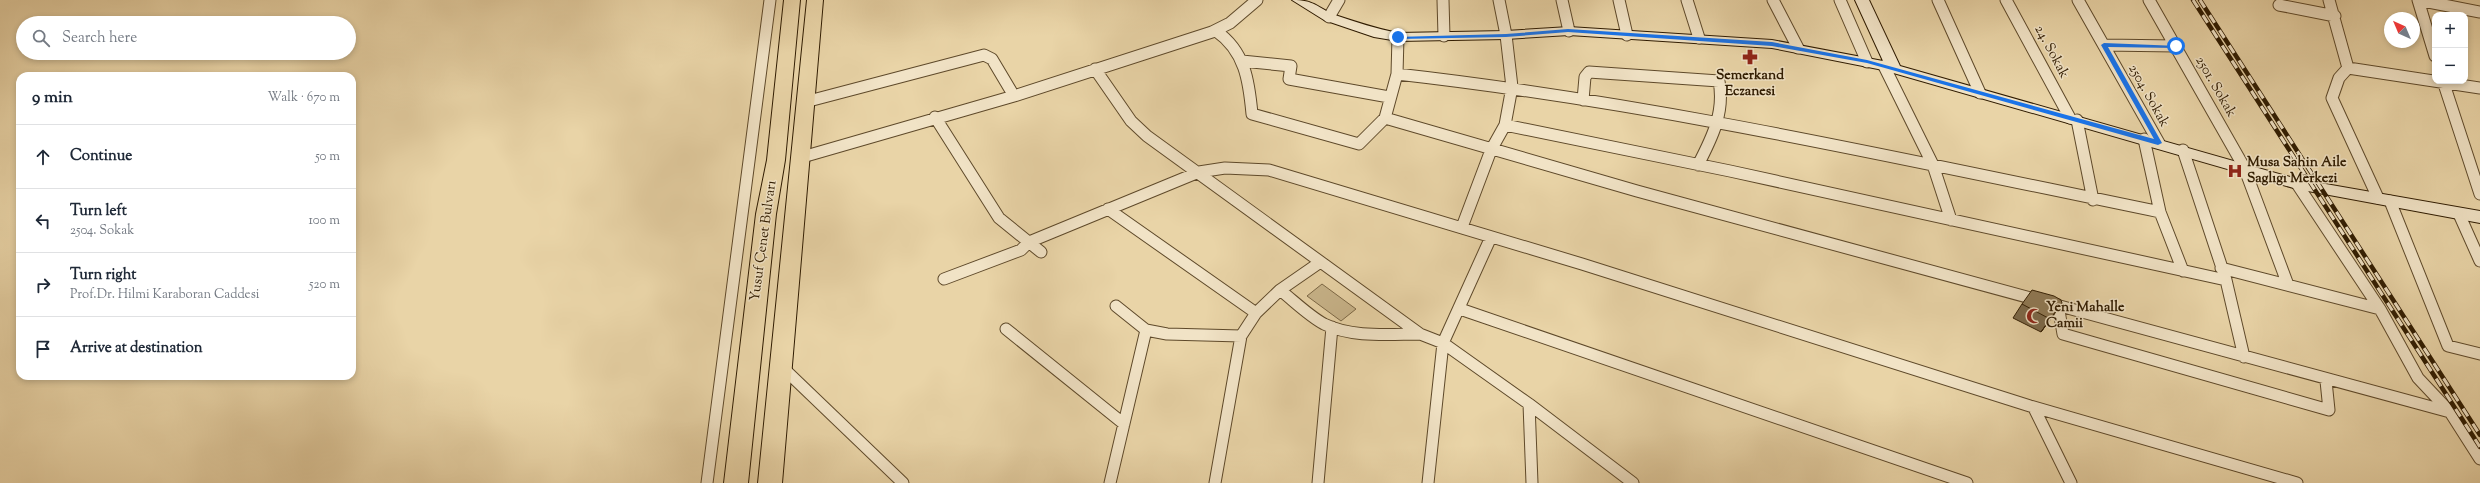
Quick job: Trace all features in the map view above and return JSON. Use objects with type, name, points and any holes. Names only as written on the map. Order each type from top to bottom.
[{"type":"highway","name":"Yusuf Çenet Bulvarı","points":[[736,483],[766,214],[776,160],[792,0]]},
{"type":"highway","name":"Yusuf Çenet Bulvarı","points":[[770,483],[799,158],[815,0]]},
{"type":"street","points":[[707,483],[770,0]]},
{"type":"street","points":[[799,158],[935,117],[1014,96],[1216,30],[1230,24],[1257,0]]},
{"type":"street","points":[[1299,0],[1329,17],[1379,34],[1398,37],[1506,36],[1568,31],[1699,38],[1798,48],[1867,62],[2244,167],[2297,184],[2480,217]]},
{"type":"street","points":[[1329,17],[1339,0]]},
{"type":"street","points":[[1443,0],[1444,36]]},
{"type":"street","points":[[1462,227],[1491,150],[1505,125],[1512,87],[1506,36],[1499,0]]},
{"type":"street","points":[[1562,0],[1568,31]]},
{"type":"street","points":[[1619,0],[1627,35]]},
{"type":"street","points":[[1687,0],[1699,38]]},
{"type":"street","points":[[1773,0],[1798,48]]},
{"type":"street","points":[[1840,0],[1867,62]]},
{"type":"street","points":[[1862,0],[1889,68],[1933,165],[1951,220]]},
{"type":"street","points":[[1938,0],[1980,93]]},
{"type":"street","name":"24. Sokak","points":[[2006,0],[2074,119],[2093,200]]},
{"type":"street","name":"2504. Sokak","points":[[2078,0],[2158,143]]},
{"type":"street","name":"2501. Sokak","points":[[2149,0],[2244,167],[2288,285]]},
{"type":"street","points":[[2329,0],[2335,16],[2348,68]]},
{"type":"street","points":[[2433,48],[2418,0],[2480,12]]},
{"type":"street","points":[[2279,6],[2335,16]]},
{"type":"street","points":[[1216,30],[1233,45],[1242,61],[1250,89],[1252,114],[1359,144],[1385,118],[1389,97],[1397,74],[1398,37]]},
{"type":"street","points":[[2104,45],[2176,46]]},
{"type":"street","points":[[805,102],[984,54],[992,59],[1014,96]]},
{"type":"street","points":[[1242,61],[1292,66],[1289,79],[1389,97]]},
{"type":"street","points":[[2348,68],[2432,80]]},
{"type":"street","points":[[2348,68],[2339,78],[2332,98],[2384,200],[2448,346],[2480,354]]},
{"type":"street","points":[[1095,70],[1131,121],[1147,136],[1199,172],[1319,263],[1420,334],[1443,343],[1529,404],[1633,483]]},
{"type":"street","points":[[1583,100],[1585,77],[1589,72],[1719,80],[1721,88],[1718,125],[1698,165]]},
{"type":"street","points":[[1397,74],[1512,87],[1933,165],[2093,200],[2160,212]]},
{"type":"street","points":[[2444,84],[2480,194]]},
{"type":"street","points":[[2455,84],[2480,88]]},
{"type":"street","points":[[935,117],[999,218],[1041,252]]},
{"type":"street","points":[[1385,118],[1491,150],[1908,266],[2058,305],[2326,381],[2450,412]]},
{"type":"street","points":[[1505,125],[1698,165],[2226,280]]},
{"type":"street","points":[[2144,139],[2160,212],[2183,271]]},
{"type":"street","points":[[2183,150],[2226,280],[2244,357]]},
{"type":"street","points":[[944,279],[1021,250],[1028,242],[1199,172],[1225,168],[1269,170],[1462,227],[2034,408],[2297,483]]},
{"type":"street","points":[[2297,184],[2380,309],[2418,378],[2450,412],[2480,459]]},
{"type":"street","points":[[1108,209],[1256,313]]},
{"type":"street","points":[[2459,214],[2480,260]]},
{"type":"street","points":[[1428,483],[1443,343],[1492,237]]},
{"type":"street","points":[[1215,483],[1240,336],[1256,313],[1280,290],[1319,263]]},
{"type":"street","points":[[2221,268],[2380,309]]},
{"type":"street","points":[[1280,290],[1324,324],[1332,327],[1361,333],[1420,334]]},
{"type":"street","points":[[2058,305],[2064,334],[2329,410],[2326,381]]},
{"type":"street","points":[[1116,306],[1146,330],[1167,334],[1240,336]]},
{"type":"street","points":[[1460,309],[1967,483]]},
{"type":"street","points":[[1318,483],[1332,327]]},
{"type":"street","points":[[1006,329],[1124,424]]},
{"type":"street","points":[[1110,483],[1146,330]]},
{"type":"street","points":[[780,365],[903,483]]},
{"type":"street","points":[[1529,404],[1532,483]]},
{"type":"street","points":[[2034,408],[2070,483]]},
{"type":"shaded area","points":[[1322,284],[1356,309],[1341,321],[1307,296]]},
{"type":"building","points":[[2032,290],[2054,296],[2061,300],[2062,303],[2050,319],[2022,304]]},
{"type":"railway","points":[[2193,0],[2480,447]]},
{"type":"railway","points":[[2200,0],[2480,435]]},
{"type":"place","name":"Semerkand Eczanesi","points":[[1750,57]]},
{"type":"place","name":"Musa Sahin Aile Saglıgı Merkezi","points":[[2235,171]]},
{"type":"place","name":"Yeni Mahalle Camii","points":[[2034,316]]},
{"type":"route","points":[[1398,37],[1506,36],[1521,33],[1568,31],[1699,38],[1772,44],[1867,62],[2158,143],[2104,45],[2176,46]]}]
